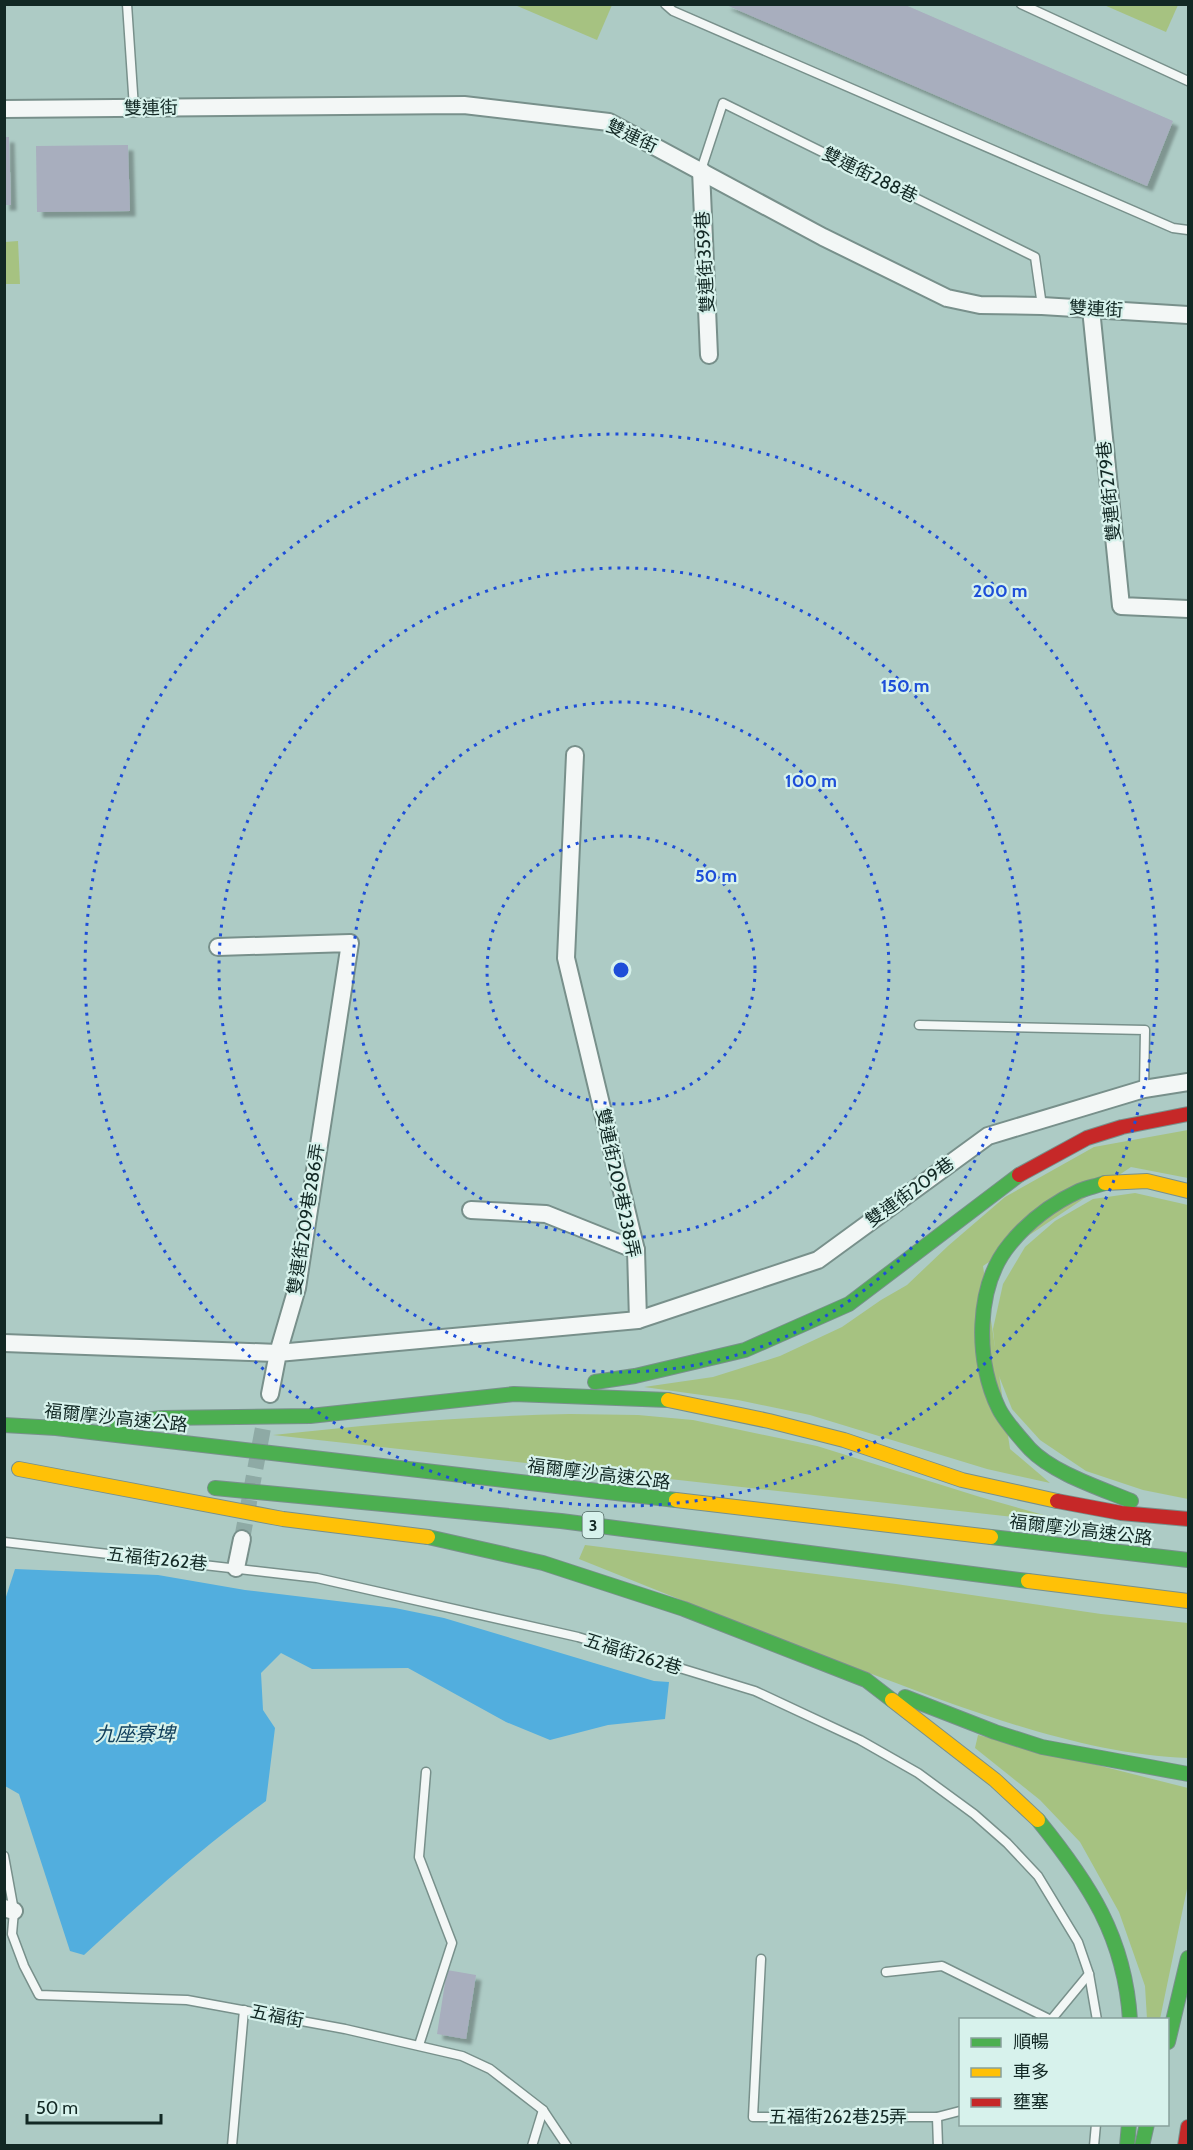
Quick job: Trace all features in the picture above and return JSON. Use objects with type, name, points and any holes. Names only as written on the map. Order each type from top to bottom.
[{"type":"main road","points":[[56,1428],[162,1419],[310,1416],[514,1394],[635,1377],[744,1350],[849,1304],[1018,1175],[1048,1159],[1096,1136],[1134,1125],[1188,1114]]},
{"type":"main road","points":[[1186,1519],[1127,1499],[1068,1475],[1030,1450],[999,1410],[984,1365],[981,1332],[985,1303],[994,1270],[1009,1245],[1034,1219],[1052,1206],[1079,1191],[1110,1182],[1147,1181],[1188,1191]]},
{"type":"main road","points":[[514,1394],[671,1400],[769,1420],[844,1440],[962,1480],[1039,1498],[1122,1513],[1186,1519]]},
{"type":"main road","name":"福爾摩沙高速公路","points":[[4,1425],[56,1428],[1188,1560]]},
{"type":"main road","points":[[4,1468],[172,1484]]},
{"type":"main road","points":[[19,1469],[283,1519],[440,1539],[543,1563],[684,1610],[866,1680],[932,1709],[1042,1747],[1188,1774]]},
{"type":"main road","name":"3","points":[[196,1486],[561,1521],[1188,1601]]},
{"type":"main road","points":[[866,1680],[995,1780],[1032,1813],[1067,1856],[1100,1908],[1119,1954],[1128,1989],[1130,2018]]},
{"type":"main road","points":[[1169,2034],[1188,1958]]},
{"type":"main road","points":[[1127,2145],[1129,2126]]},
{"type":"main road","points":[[1142,2145],[1147,2126]]},
{"type":"main road","points":[[1185,2145],[1188,2127]]},
{"type":"street","name":"雙連街","points":[[4,109],[464,105],[609,122],[823,237],[947,298],[980,305],[1042,306],[1188,315]]},
{"type":"street","name":"雙連街359巷","points":[[701,170],[709,355]]},
{"type":"street","name":"雙連街279巷","points":[[1091,309],[1121,606],[1188,609]]},
{"type":"street","name":"雙連街209巷238弄","points":[[575,754],[566,958],[636,1250],[638,1320]]},
{"type":"street","name":"雙連街209巷286弄","points":[[218,947],[350,943],[297,1288],[278,1353]]},
{"type":"street","name":"雙連街209巷","points":[[638,1320],[818,1260],[988,1136],[1144,1089],[1188,1082]]},
{"type":"street","points":[[471,1210],[546,1214],[636,1250]]},
{"type":"street","points":[[4,1343],[278,1353],[638,1320]]},
{"type":"street","points":[[270,1394],[278,1353]]},
{"type":"street","points":[[236,1568],[242,1539]]},
{"type":"lane","points":[[128,4],[134,108]]},
{"type":"lane","points":[[665,4],[684,16],[1173,228],[1188,230]]},
{"type":"lane","points":[[1021,4],[1188,81]]},
{"type":"lane","name":"雙連街288巷","points":[[701,170],[723,103],[1035,257],[1042,306]]},
{"type":"lane","points":[[919,1024],[1145,1030],[1144,1089]]},
{"type":"lane","name":"五福街262巷","points":[[4,1542],[317,1578],[578,1637],[755,1691],[860,1740],[918,1773],[974,1814],[1007,1843],[1038,1876],[1078,1942],[1089,1974],[1096,2018]]},
{"type":"lane","points":[[419,2045],[452,1943],[419,1857],[426,1772]]},
{"type":"lane","points":[[4,1856],[9,1910]]},
{"type":"lane","name":"五福街","points":[[9,1910],[12,1934],[24,1966],[39,1995],[187,2000],[419,2045],[462,2056],[490,2069],[543,2110],[567,2145]]},
{"type":"lane","name":"五福街262巷25弄","points":[[761,1959],[753,2117],[938,2117]]},
{"type":"lane","points":[[886,1972],[942,1966],[1049,2018]]},
{"type":"lane","points":[[1052,2018],[1089,1974]]},
{"type":"lane","points":[[232,2145],[244,2010]]},
{"type":"lane","points":[[532,2145],[543,2110]]},
{"type":"lane","points":[[938,2145],[938,2117],[959,2111]]},
{"type":"lane","points":[[1094,2145],[1096,2126]]},
{"type":"green space","points":[[515,5],[612,5],[597,40]]},
{"type":"green space","points":[[1104,5],[1178,5],[1166,32]]},
{"type":"green space","points":[[18,241],[20,284],[5,284],[5,242]]},
{"type":"green space","points":[[1188,1130],[1188,1178],[1131,1167],[983,1266],[1010,1449],[1050,1483],[987,1469],[810,1415],[738,1400],[644,1387],[713,1377],[780,1356],[842,1327],[907,1285],[1005,1197],[1094,1147]]},
{"type":"green space","points":[[1135,1193],[1188,1205],[1188,1499],[1143,1490],[1086,1471],[1040,1440],[1012,1409],[997,1371],[993,1329],[1003,1284],[1025,1247],[1055,1221],[1093,1199]]},
{"type":"green space","points":[[570,1414],[638,1415],[693,1420],[817,1446],[980,1497],[1076,1524],[273,1435],[421,1421]]},
{"type":"green space","points":[[585,1545],[896,1584],[1101,1614],[1188,1623],[1188,1758],[1115,1750],[1077,1742],[966,1709],[816,1653],[579,1559]]},
{"type":"green space","points":[[978,1735],[1188,1788],[1188,1884],[1160,2018],[1147,2018],[1145,1986],[1119,1912],[1080,1842],[1040,1800],[975,1748]]},
{"type":"water","name":"九座寮埤","points":[[15,1569],[158,1575],[245,1590],[395,1608],[444,1618],[654,1681],[669,1682],[665,1719],[608,1725],[550,1740],[506,1722],[408,1668],[312,1669],[281,1653],[261,1673],[263,1710],[275,1728],[266,1801],[195,1856],[84,1955],[70,1951],[19,1794],[5,1786],[4,1603]]},
{"type":"building","points":[[724,4],[903,4],[1173,121],[1147,186]]},
{"type":"building","points":[[4,137],[9,137],[11,205],[4,205]]},
{"type":"building","points":[[128,145],[130,211],[37,212],[36,146]]},
{"type":"building","points":[[447,1970],[476,1975],[466,2039],[437,2034]]},
{"type":"tunnel","points":[[242,1539],[266,1412]]},
{"type":"traffic: fast","points":[[595,1382],[635,1376],[745,1350],[849,1304],[1019,1175]]},
{"type":"traffic: fast","points":[[1105,1183],[1079,1191],[1060,1201],[1033,1221],[1010,1244],[998,1261],[990,1281],[982,1324],[983,1347],[991,1390],[999,1409],[1030,1449],[1064,1473],[1131,1501]]},
{"type":"traffic: fast","points":[[117,1423],[162,1418],[310,1416],[514,1394],[668,1400]]},
{"type":"traffic: fast","points":[[4,1425],[56,1428],[676,1500]]},
{"type":"traffic: fast","points":[[215,1488],[561,1521],[1028,1581]]},
{"type":"traffic: fast","points":[[428,1537],[543,1563],[684,1609],[866,1680],[892,1700]]},
{"type":"traffic: fast","points":[[991,1537],[1188,1560]]},
{"type":"traffic: fast","points":[[905,1697],[995,1732],[1042,1747],[1188,1774]]},
{"type":"traffic: fast","points":[[1038,1820],[1073,1866],[1101,1912],[1121,1963],[1130,2018]]},
{"type":"traffic: fast","points":[[1169,2038],[1188,1958]]},
{"type":"traffic: fast","points":[[1127,2146],[1129,2126]]},
{"type":"traffic: fast","points":[[1142,2146],[1147,2126]]},
{"type":"traffic: slow","points":[[1105,1183],[1147,1181],[1188,1191]]},
{"type":"traffic: slow","points":[[668,1400],[769,1421],[844,1440],[962,1480],[1057,1501]]},
{"type":"traffic: slow","points":[[19,1469],[283,1519],[428,1537]]},
{"type":"traffic: slow","points":[[676,1500],[991,1537]]},
{"type":"traffic: slow","points":[[1028,1581],[1188,1601]]},
{"type":"traffic: slow","points":[[892,1700],[995,1780],[1038,1820]]},
{"type":"traffic: jam","points":[[1019,1175],[1087,1138],[1122,1127],[1188,1114]]},
{"type":"traffic: jam","points":[[1057,1501],[1121,1513],[1188,1519]]},
{"type":"traffic: jam","points":[[1185,2146],[1188,2127]]}]
